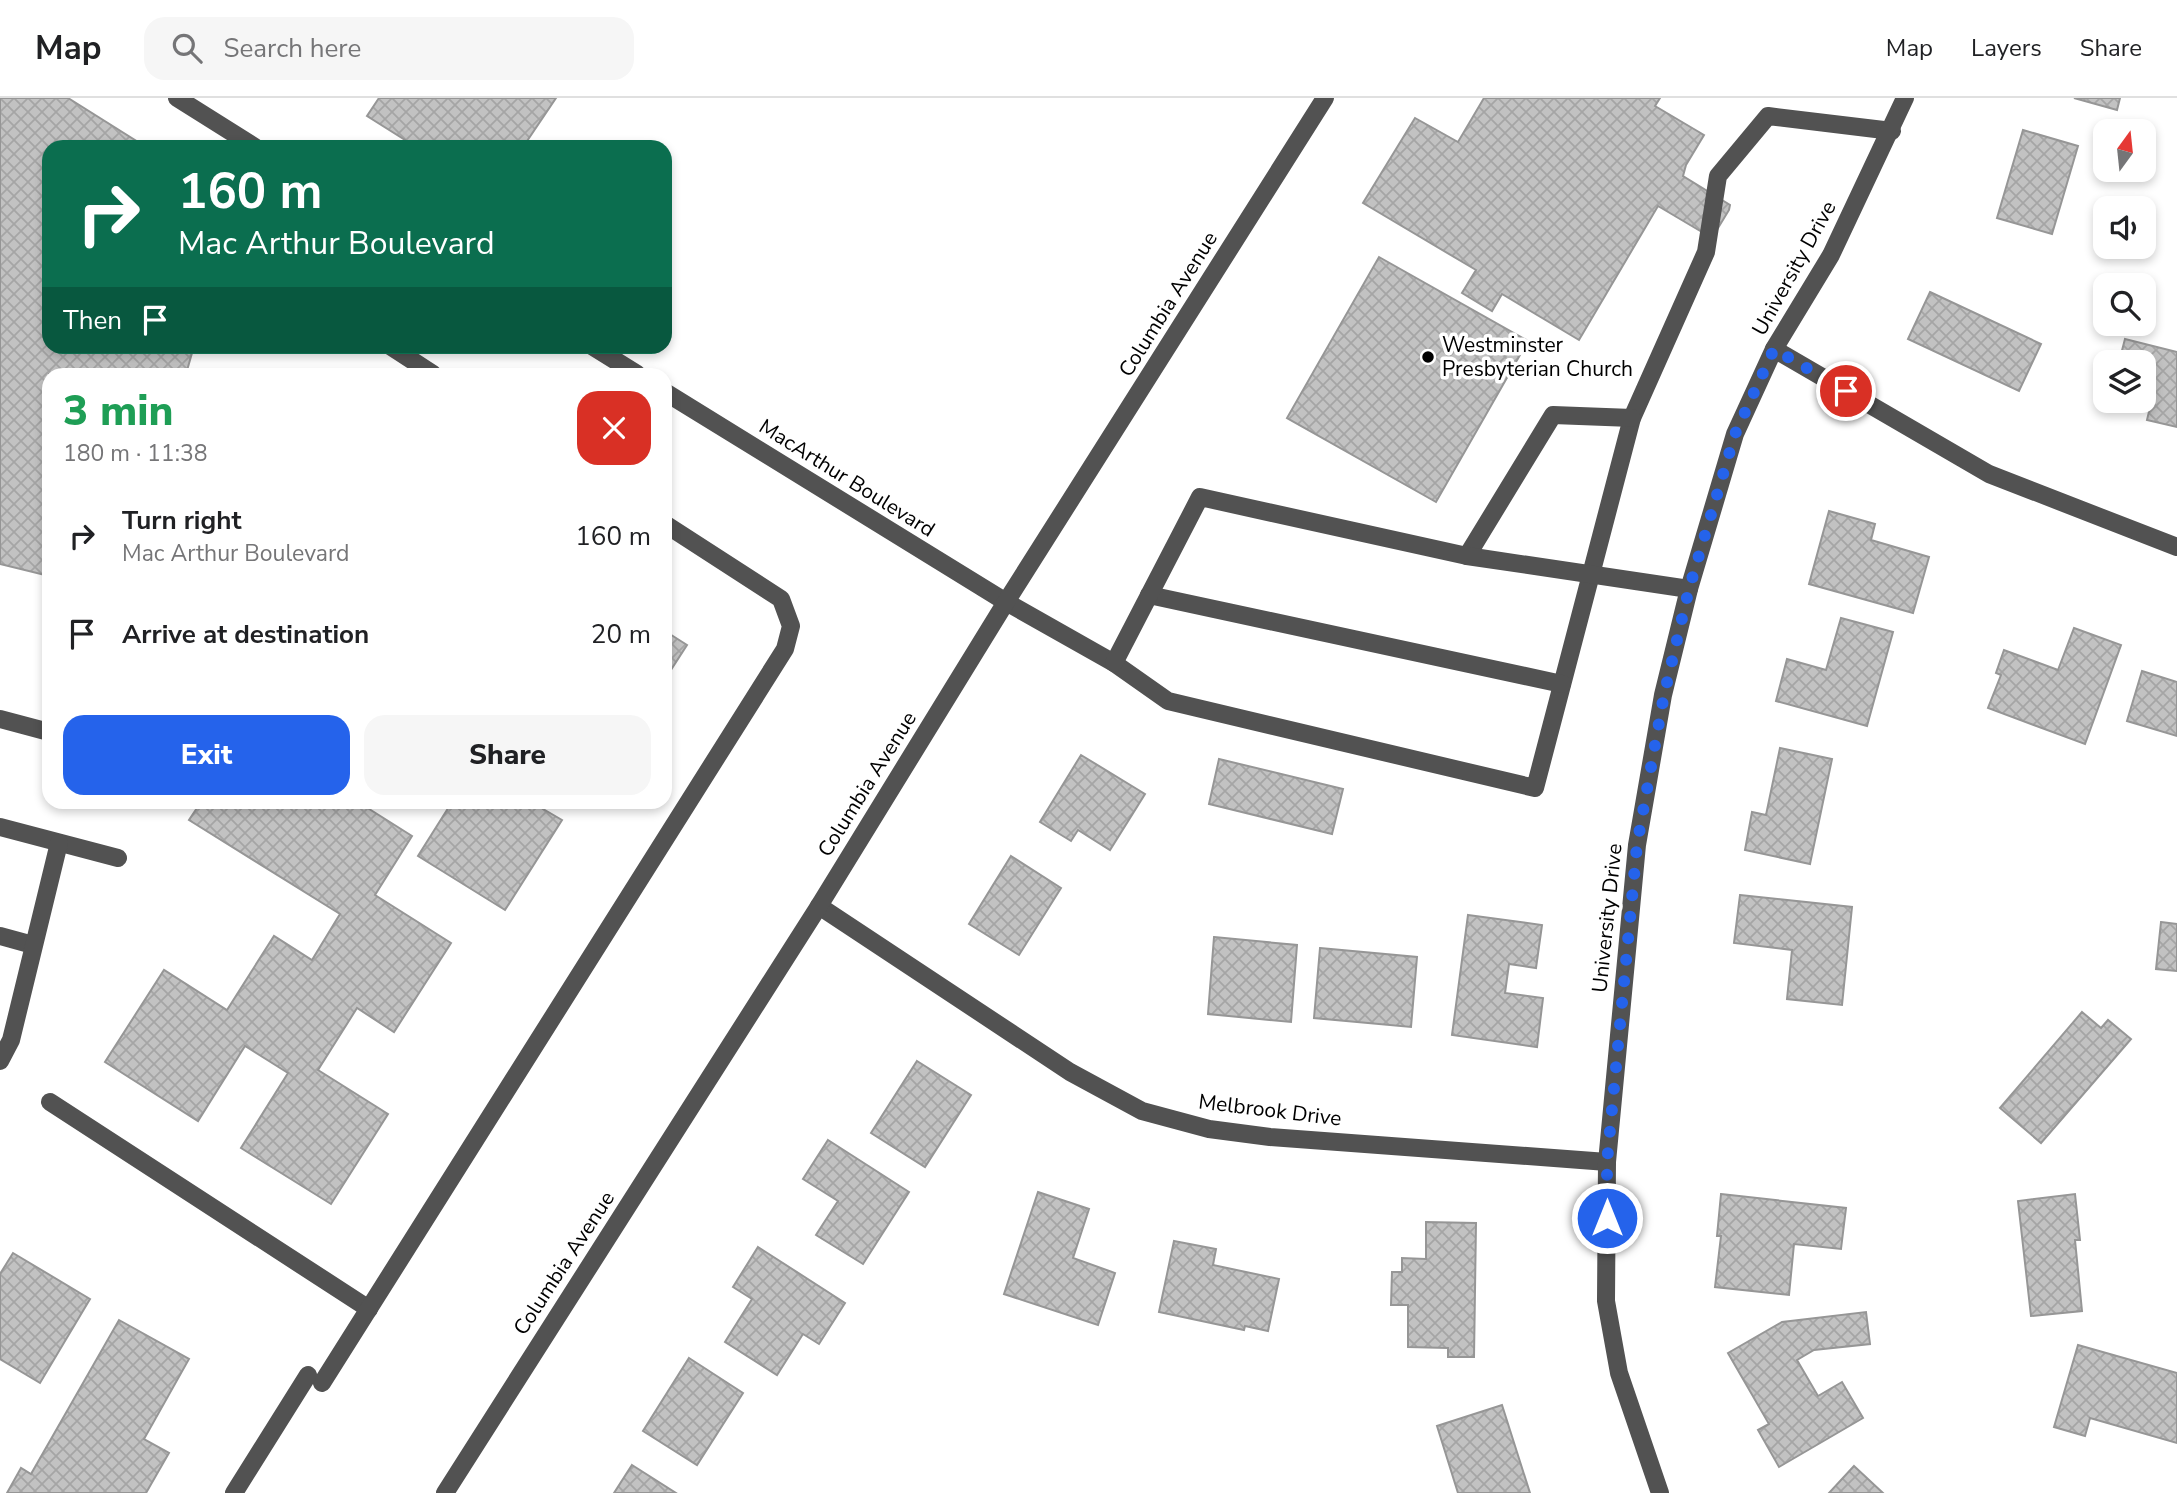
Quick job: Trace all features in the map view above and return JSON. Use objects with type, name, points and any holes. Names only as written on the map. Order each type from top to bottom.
[{"type":"street","points":[[177,98],[244,140]]},
{"type":"street","name":"Columbia Avenue","points":[[445,1493],[819,906],[1006,602],[1325,98]]},
{"type":"street","name":"University Drive","points":[[1660,1493],[1619,1373],[1606,1301],[1607,1162],[1637,845],[1664,695],[1689,589],[1735,434],[1774,349],[1831,255],[1892,131],[1905,98]]},
{"type":"street","points":[[1149,596],[1562,684],[1632,418],[1706,252],[1718,176],[1768,116],[1892,131]]},
{"type":"street","points":[[1774,349],[1989,474],[2177,547]]},
{"type":"street","points":[[402,354],[424,368]]},
{"type":"street","points":[[605,354],[627,368]]},
{"type":"street","name":"MacArthur Boulevard","points":[[672,396],[1006,602],[1114,663],[1168,701],[1535,788],[1562,684]]},
{"type":"street","points":[[1467,556],[1552,415],[1632,418]]},
{"type":"street","points":[[1114,663],[1200,497],[1467,556],[1689,589]]},
{"type":"street","points":[[234,1493],[315,1379],[369,1309],[785,649],[791,626],[781,599],[672,529]]},
{"type":"street","points":[[0,719],[42,730]]},
{"type":"street","points":[[0,827],[118,858]]},
{"type":"street","points":[[0,1061],[59,843]]},
{"type":"street","name":"Melbrook Drive","points":[[819,906],[1070,1072],[1142,1111],[1209,1129],[1270,1137],[1607,1162]]},
{"type":"street","points":[[0,936],[33,945]]},
{"type":"street","points":[[50,1102],[369,1309]]},
{"type":"building","points":[[0,98],[68,98],[135,140],[42,140],[42,354],[192,354],[188,368],[42,368],[42,574],[0,564]]},
{"type":"building","points":[[379,98],[556,98],[528,140],[405,140],[367,116]]},
{"type":"building","points":[[1484,98],[1660,98],[1655,106],[1704,135],[1686,165],[1683,176],[1730,205],[1729,210],[1712,238],[1658,206],[1579,340],[1502,294],[1492,311],[1462,293],[1476,270],[1363,203],[1415,118],[1458,142]]},
{"type":"building","points":[[2074,98],[2120,98],[2117,110]]},
{"type":"building","points":[[2023,130],[2078,146],[2052,234],[1997,218]]},
{"type":"building","points":[[1379,257],[1528,341],[1436,502],[1287,418]]},
{"type":"building","points":[[1930,292],[2041,344],[2019,391],[1908,339]]},
{"type":"building","points":[[2125,339],[2177,352],[2177,427],[2147,420],[2149,413],[2156,413],[2156,350],[2122,350]]},
{"type":"building","points":[[1829,511],[1875,524],[1871,540],[1929,557],[1913,613],[1809,584]]},
{"type":"building","points":[[1841,618],[1893,632],[1867,726],[1776,701],[1787,659],[1826,670]]},
{"type":"building","points":[[2074,628],[2121,645],[2085,744],[1988,708],[2001,675],[1996,673],[2004,650],[2058,670]]},
{"type":"building","points":[[672,635],[687,645],[672,668]]},
{"type":"building","points":[[2142,671],[2177,682],[2177,736],[2127,721]]},
{"type":"building","points":[[1780,748],[1832,759],[1810,864],[1745,850],[1752,812],[1766,815]]},
{"type":"building","points":[[1081,755],[1145,794],[1110,850],[1078,830],[1071,841],[1040,822]]},
{"type":"building","points":[[1219,759],[1343,789],[1332,834],[1209,804]]},
{"type":"building","points":[[196,809],[369,809],[412,836],[375,895],[451,943],[394,1032],[357,1008],[318,1070],[388,1114],[331,1204],[241,1148],[288,1073],[245,1046],[198,1121],[105,1062],[164,970],[227,1010],[274,936],[312,960],[340,914],[189,820]]},
{"type":"building","points":[[448,809],[543,809],[562,820],[505,910],[418,856]]},
{"type":"building","points":[[1011,856],[1061,888],[1019,955],[969,924]]},
{"type":"building","points":[[1740,895],[1852,907],[1842,1005],[1787,999],[1792,950],[1734,943]]},
{"type":"building","points":[[1468,915],[1542,925],[1536,968],[1509,964],[1505,993],[1543,998],[1537,1047],[1452,1035]]},
{"type":"building","points":[[2161,922],[2177,924],[2177,971],[2156,969]]},
{"type":"building","points":[[1214,937],[1297,945],[1291,1022],[1208,1014]]},
{"type":"building","points":[[1320,948],[1417,957],[1411,1027],[1314,1018]]},
{"type":"building","points":[[2082,1012],[2101,1028],[2108,1020],[2131,1039],[2041,1143],[2000,1108]]},
{"type":"building","points":[[917,1061],[971,1095],[925,1167],[871,1133]]},
{"type":"building","points":[[828,1140],[909,1192],[863,1264],[816,1235],[838,1201],[803,1179]]},
{"type":"building","points":[[1038,1192],[1089,1209],[1073,1258],[1115,1273],[1098,1325],[1004,1294]]},
{"type":"building","points":[[1721,1194],[1846,1208],[1841,1249],[1794,1244],[1789,1295],[1715,1287],[1721,1236],[1717,1236]]},
{"type":"building","points":[[2075,1194],[2080,1240],[2075,1240],[2082,1311],[2031,1316],[2018,1201]]},
{"type":"building","points":[[1426,1222],[1476,1223],[1474,1357],[1448,1357],[1448,1348],[1408,1347],[1408,1305],[1391,1305],[1392,1272],[1402,1272],[1402,1258],[1426,1259]]},
{"type":"building","points":[[1174,1241],[1216,1249],[1213,1265],[1279,1279],[1268,1331],[1245,1326],[1244,1330],[1159,1312]]},
{"type":"building","points":[[758,1247],[845,1303],[819,1344],[803,1334],[777,1375],[725,1342],[752,1299],[733,1287]]},
{"type":"building","points":[[13,1253],[90,1299],[40,1383],[0,1359],[0,1274]]},
{"type":"building","points":[[1866,1312],[1870,1344],[1814,1350],[1797,1360],[1818,1396],[1842,1382],[1863,1418],[1779,1467],[1758,1430],[1769,1424],[1728,1353],[1782,1322]]},
{"type":"building","points":[[119,1320],[189,1359],[144,1439],[169,1453],[146,1493],[7,1493],[21,1468],[31,1474]]},
{"type":"building","points":[[2078,1345],[2177,1373],[2177,1443],[2090,1418],[2085,1436],[2054,1427]]},
{"type":"building","points":[[689,1358],[743,1393],[697,1465],[643,1431]]},
{"type":"building","points":[[1502,1405],[1530,1493],[1458,1493],[1437,1426]]},
{"type":"building","points":[[632,1465],[676,1493],[614,1493]]},
{"type":"building","points":[[1854,1466],[1883,1493],[1829,1493]]},
{"type":"place","name":"Westminster Presbyterian Church","points":[[1428,357]]},
{"type":"route","points":[[1607,1218],[1607,1162],[1637,845],[1664,695],[1689,589],[1735,434],[1774,349],[1846,391]]}]
